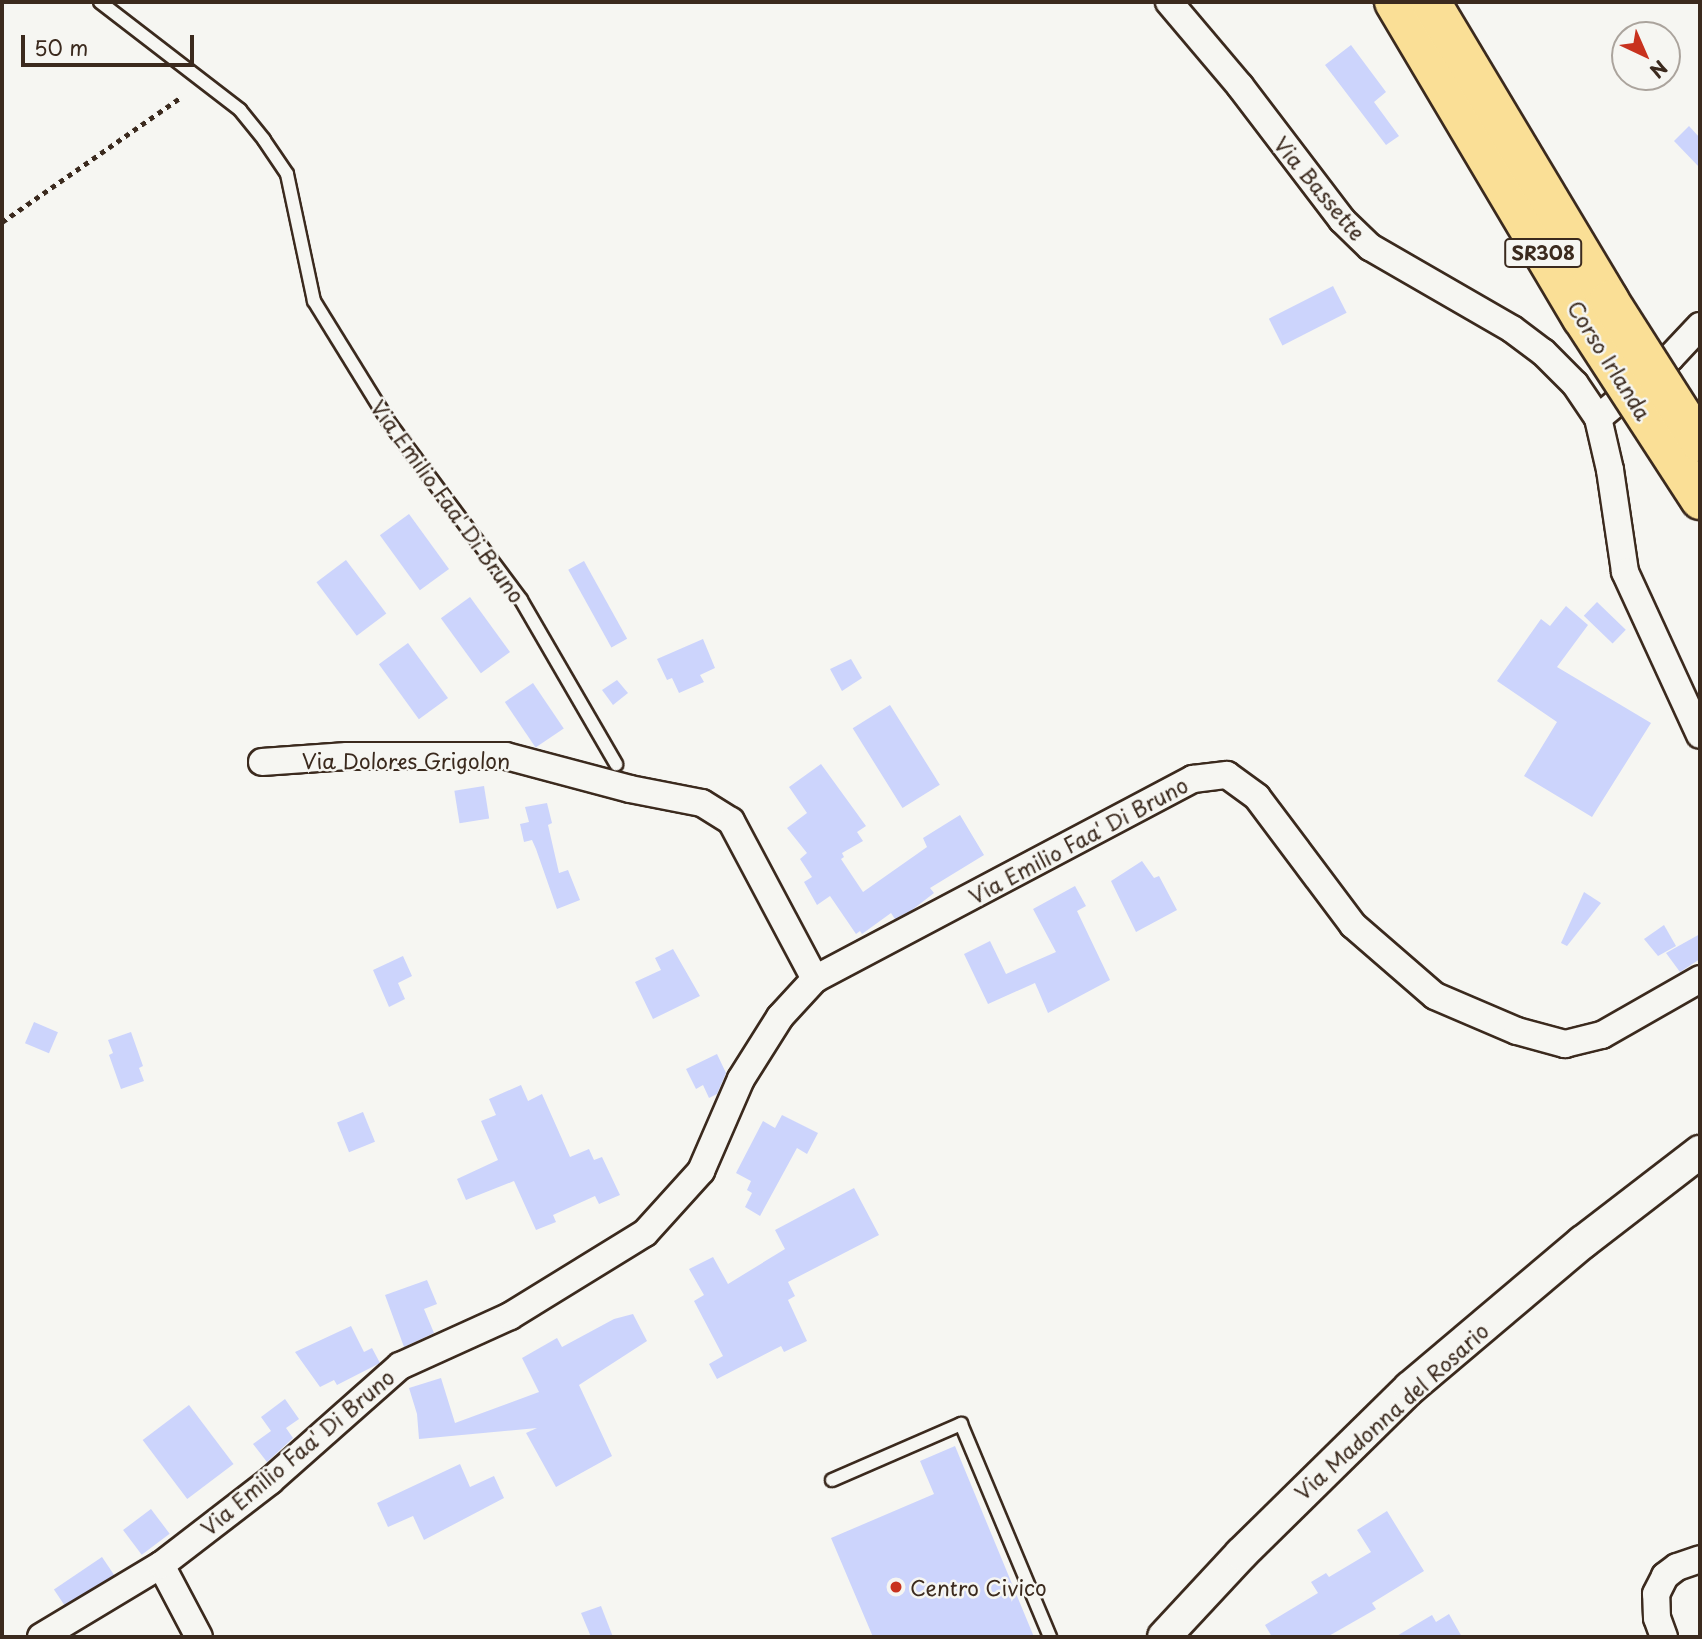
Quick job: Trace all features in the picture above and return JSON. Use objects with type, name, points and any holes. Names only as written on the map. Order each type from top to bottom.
[{"type":"highway","name":"Corso Irlanda","points":[[1394,2],[1582,318],[1700,500]]},
{"type":"highway","name":"Corso Irlanda","points":[[1430,2],[1609,300],[1700,443]]},
{"type":"street","name":"Via Bassette","points":[[1169,2],[1240,86],[1342,220],[1370,247],[1483,310],[1543,352],[1575,384],[1598,418],[1610,470],[1625,572],[1700,735]]},
{"type":"street","points":[[1598,418],[1670,358],[1700,326]]},
{"type":"street","name":"Via Dolores Grigolon","points":[[262,762],[347,756],[506,756],[630,789]]},
{"type":"street","name":"Via Emilio Faa' Di Bruno","points":[[616,764],[630,789]]},
{"type":"street","name":"Via Emilio Faa' Di Bruno","points":[[41,1637],[161,1564],[270,1481],[400,1366],[510,1316],[645,1233],[701,1171],[741,1079],[780,1017],[815,979],[1193,779],[1227,775],[1257,797],[1353,925],[1435,996],[1517,1031],[1565,1044],[1602,1035],[1700,979]]},
{"type":"street","points":[[630,789],[702,803],[731,821],[815,979]]},
{"type":"street","name":"Via Madonna del Rosario","points":[[1164,1637],[1241,1553],[1410,1388],[1583,1242],[1700,1152]]},
{"type":"street","points":[[1664,1637],[1657,1618],[1656,1594],[1665,1576],[1677,1567],[1700,1559]]},
{"type":"street","points":[[161,1564],[200,1637]]},
{"type":"lane","name":"Via Emilio Faa' Di Bruno","points":[[100,2],[240,110],[264,140],[287,174],[314,302],[390,424],[520,600],[616,764]]},
{"type":"lane","points":[[832,1480],[961,1424],[1050,1637]]},
{"type":"path","points":[[2,222],[181,97]]},
{"type":"building","points":[[1351,45],[1386,92],[1374,102],[1399,136],[1386,145],[1325,65]]},
{"type":"building","points":[[1689,126],[1700,138],[1700,168],[1674,141]]},
{"type":"building","points":[[1333,286],[1347,313],[1282,345],[1269,319]]},
{"type":"building","points":[[409,514],[449,569],[420,590],[380,535]]},
{"type":"building","points":[[346,560],[386,614],[357,636],[316,582]]},
{"type":"building","points":[[584,561],[627,639],[611,648],[568,570]]},
{"type":"building","points":[[470,597],[510,652],[481,673],[441,618]]},
{"type":"building","points":[[1597,602],[1626,630],[1613,643],[1584,616]]},
{"type":"building","points":[[1566,606],[1588,625],[1557,667],[1651,723],[1592,817],[1524,776],[1557,722],[1497,681],[1541,619],[1550,626]]},
{"type":"building","points":[[703,639],[715,668],[700,675],[704,682],[679,693],[672,678],[667,680],[657,659]]},
{"type":"building","points":[[408,643],[448,698],[419,719],[379,664]]},
{"type":"building","points":[[851,659],[862,678],[842,691],[830,669]]},
{"type":"building","points":[[617,680],[628,693],[613,705],[602,690]]},
{"type":"building","points":[[533,683],[564,729],[536,748],[505,702]]},
{"type":"building","points":[[890,705],[940,785],[902,808],[853,728]]},
{"type":"building","points":[[821,764],[866,826],[857,832],[863,841],[842,853],[844,857],[841,859],[863,892],[927,847],[923,838],[960,815],[984,855],[930,888],[934,893],[912,910],[895,919],[891,913],[862,934],[860,931],[856,934],[830,896],[817,905],[804,882],[812,877],[800,859],[807,853],[787,828],[807,813],[789,787]]},
{"type":"building","points":[[484,786],[489,819],[460,823],[454,791]]},
{"type":"building","points":[[547,803],[552,823],[548,825],[559,873],[568,870],[580,900],[557,909],[536,849],[532,840],[524,842],[520,824],[529,822],[525,807]]},
{"type":"building","points":[[1142,861],[1154,878],[1159,876],[1177,910],[1136,932],[1111,881]]},
{"type":"building","points":[[1075,886],[1086,906],[1077,911],[1110,980],[1048,1013],[1035,983],[988,1004],[964,954],[990,941],[1006,974],[1056,952],[1033,909]]},
{"type":"building","points":[[1584,892],[1601,903],[1567,946],[1561,943]]},
{"type":"building","points":[[1664,925],[1676,946],[1658,956],[1644,939]]},
{"type":"building","points":[[1700,934],[1700,959],[1680,972],[1666,953]]},
{"type":"building","points":[[673,949],[700,996],[653,1019],[635,982],[661,970],[655,958]]},
{"type":"building","points":[[403,956],[412,976],[398,983],[405,999],[389,1007],[373,970]]},
{"type":"building","points":[[34,1022],[58,1032],[49,1053],[25,1043]]},
{"type":"building","points":[[131,1032],[143,1066],[139,1068],[144,1081],[121,1089],[109,1055],[113,1053],[108,1040]]},
{"type":"building","points":[[717,1054],[726,1073],[717,1094],[709,1098],[703,1085],[696,1089],[686,1069]]},
{"type":"building","points":[[521,1085],[528,1101],[542,1094],[570,1157],[589,1149],[594,1160],[602,1157],[620,1195],[599,1204],[595,1196],[553,1215],[556,1222],[536,1230],[514,1181],[466,1200],[457,1179],[498,1160],[481,1121],[496,1115],[489,1099]]},
{"type":"building","points":[[363,1112],[375,1142],[349,1152],[337,1122]]},
{"type":"building","points":[[782,1115],[818,1133],[807,1154],[797,1148],[760,1216],[745,1207],[752,1193],[747,1190],[751,1181],[736,1173],[763,1121],[775,1128]]},
{"type":"building","points":[[854,1188],[879,1235],[788,1282],[795,1296],[788,1300],[807,1341],[784,1352],[781,1346],[717,1379],[709,1364],[723,1356],[694,1301],[704,1295],[689,1269],[713,1257],[728,1284],[785,1249],[775,1230]]},
{"type":"building","points":[[427,1280],[437,1304],[424,1309],[434,1333],[404,1347],[385,1295]]},
{"type":"building","points":[[633,1314],[647,1341],[579,1385],[612,1456],[556,1487],[526,1433],[537,1428],[419,1439],[417,1414],[409,1388],[441,1378],[455,1423],[539,1392],[522,1358],[557,1338],[562,1347],[614,1319]]},
{"type":"building","points":[[351,1326],[364,1352],[372,1348],[380,1363],[337,1385],[334,1380],[320,1387],[295,1352]]},
{"type":"building","points":[[285,1399],[299,1419],[286,1428],[293,1438],[267,1462],[253,1444],[271,1431],[261,1417]]},
{"type":"building","points":[[189,1405],[234,1464],[187,1499],[143,1440]]},
{"type":"building","points":[[955,1446],[1034,1637],[873,1637],[831,1538],[934,1494],[920,1461]]},
{"type":"building","points":[[460,1464],[470,1487],[494,1476],[504,1498],[424,1540],[413,1516],[388,1527],[377,1503]]},
{"type":"building","points":[[151,1509],[170,1534],[142,1555],[123,1530]]},
{"type":"building","points":[[1387,1511],[1424,1571],[1372,1603],[1376,1609],[1327,1637],[1272,1637],[1265,1625],[1318,1593],[1311,1582],[1326,1573],[1329,1577],[1371,1552],[1357,1530]]},
{"type":"building","points":[[102,1557],[114,1575],[66,1608],[54,1589]]},
{"type":"building","points":[[601,1606],[613,1637],[591,1637],[581,1613]]},
{"type":"building","points":[[1449,1614],[1462,1637],[1395,1637],[1432,1615],[1436,1622]]},
{"type":"place","name":"Centro Civico","points":[[896,1587]]}]
